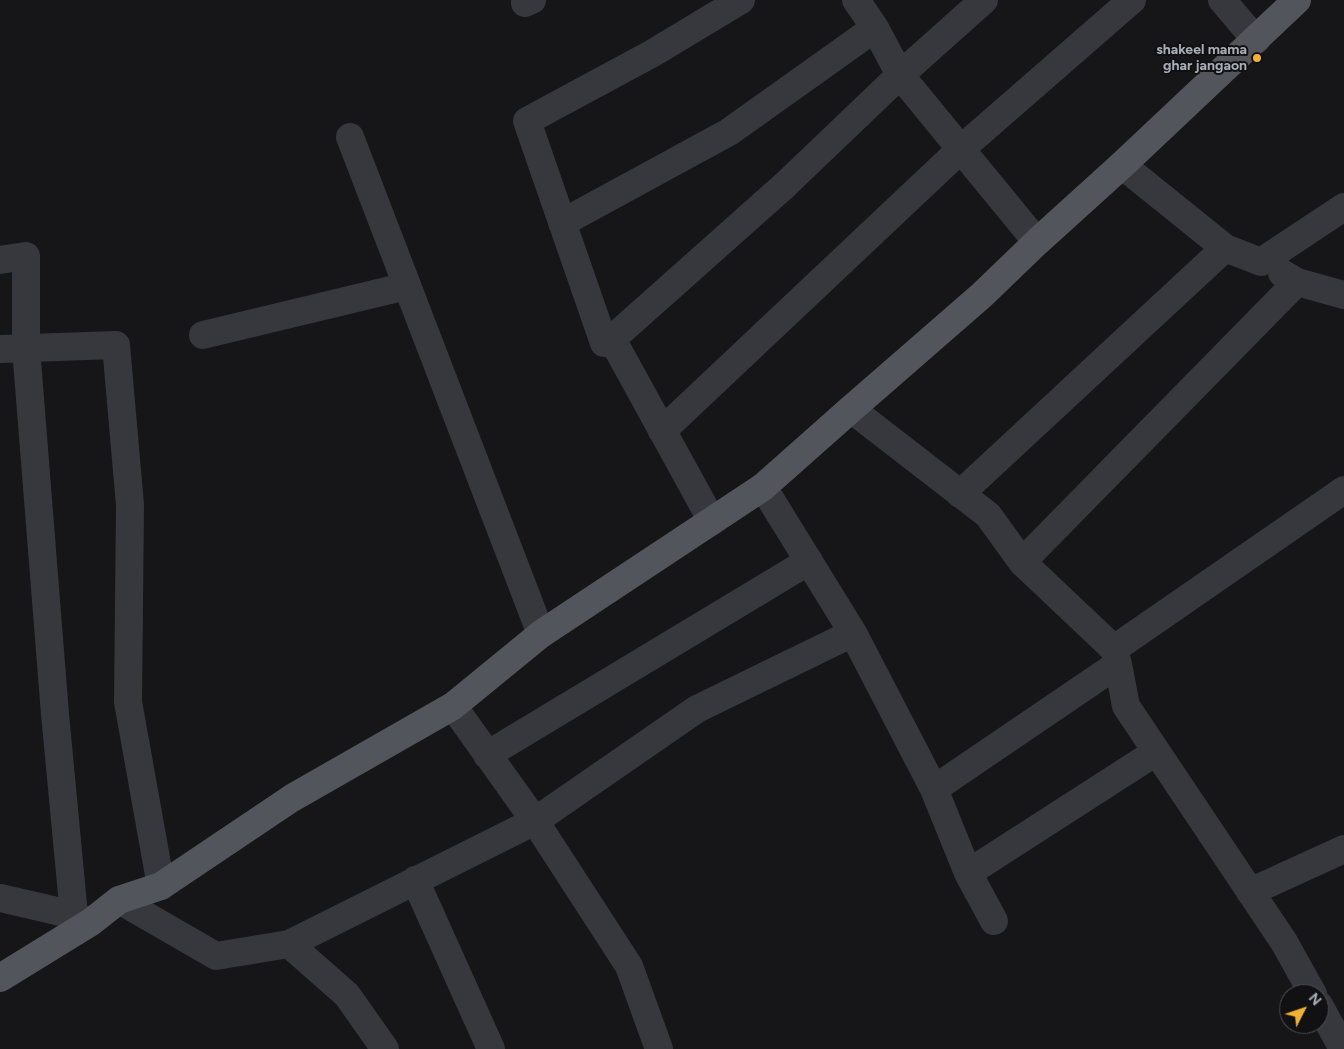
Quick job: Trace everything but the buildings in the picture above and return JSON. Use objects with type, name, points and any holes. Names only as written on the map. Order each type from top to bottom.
[{"type":"main road","points":[[0,978],[82,918],[119,900],[160,886],[292,798],[453,706],[541,634],[763,487],[982,294],[1297,0]]},
{"type":"street","points":[[741,0],[653,53],[528,121],[604,344],[612,339],[785,185],[900,75],[984,0]]},
{"type":"street","points":[[856,0],[875,28],[900,75],[1037,242]]},
{"type":"street","points":[[662,431],[961,149],[1132,0]]},
{"type":"street","points":[[1222,0],[1256,40]]},
{"type":"street","points":[[562,222],[729,132],[875,28]]},
{"type":"street","points":[[350,137],[541,634]]},
{"type":"street","points":[[1122,165],[1225,248],[1261,262],[1297,282],[1344,295]]},
{"type":"street","points":[[1261,262],[1344,207]]},
{"type":"street","points":[[960,494],[1225,248]]},
{"type":"street","points":[[0,260],[26,256],[13,348],[54,704],[82,918],[0,898]]},
{"type":"street","points":[[1022,562],[1297,282]]},
{"type":"street","points":[[202,335],[407,286]]},
{"type":"street","points":[[612,339],[712,521]]},
{"type":"street","points":[[13,348],[116,345],[130,505],[128,702],[160,886]]},
{"type":"street","points":[[851,409],[988,515],[1022,562],[1116,657],[1126,706],[1284,942],[1307,984]]},
{"type":"street","points":[[763,487],[853,633],[934,788],[968,873],[994,921]]},
{"type":"street","points":[[934,788],[1344,490]]},
{"type":"street","points":[[487,755],[809,561]]},
{"type":"street","points":[[119,900],[216,956],[289,944],[535,821],[697,710],[853,633]]},
{"type":"street","points":[[453,706],[535,821],[629,966],[659,1049]]},
{"type":"street","points":[[968,873],[1156,752]]},
{"type":"street","points":[[1250,892],[1344,849]]},
{"type":"street","points":[[415,880],[491,1049]]},
{"type":"street","points":[[289,944],[346,995],[385,1049]]},
{"type":"street","points":[[1329,1023],[1343,1049]]},
{"type":"place","name":"shakeel mama ghar jangaon","points":[[1257,58]]}]
